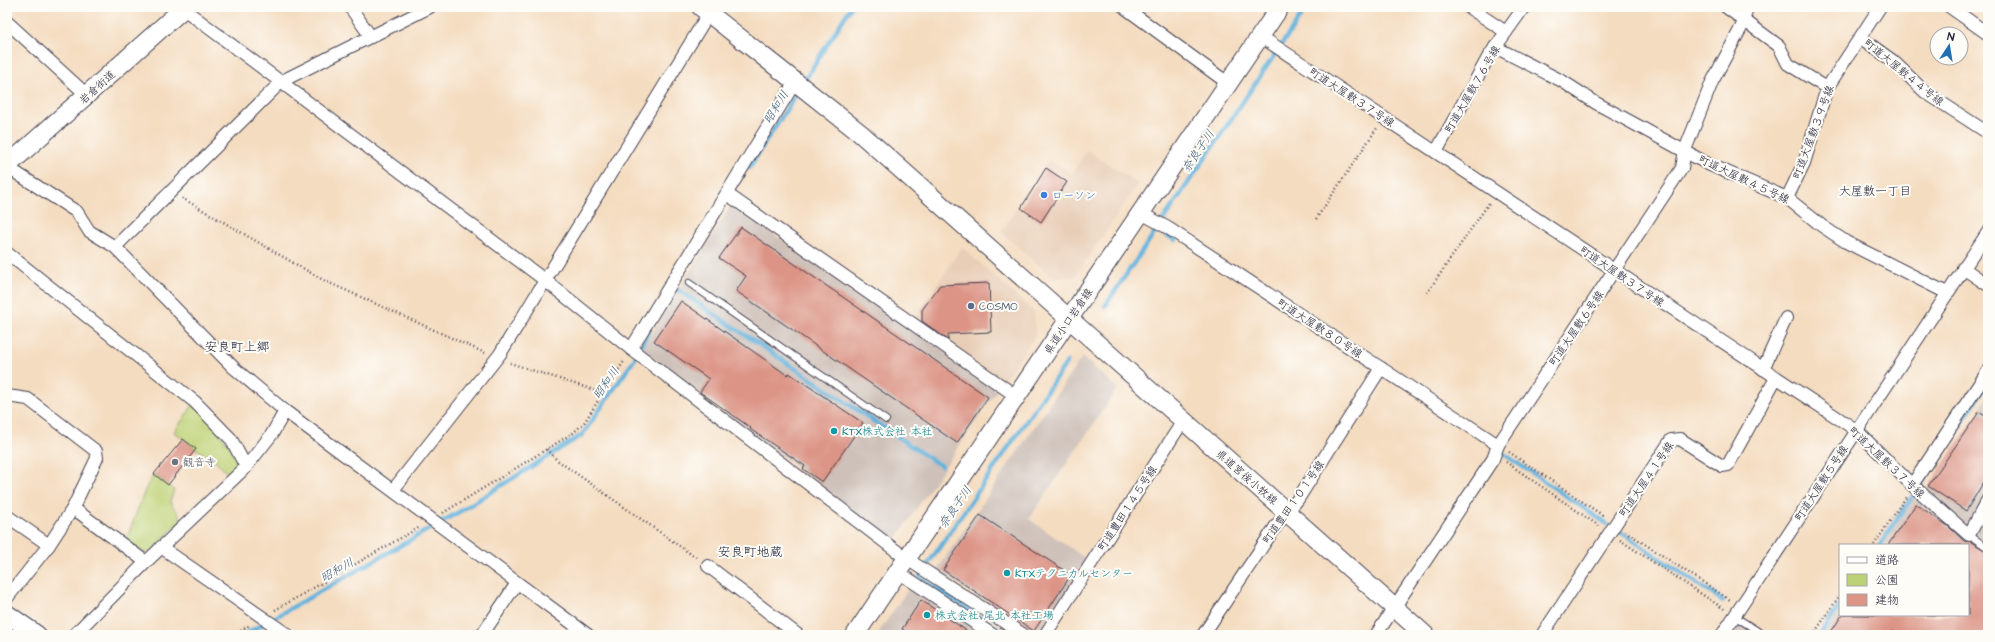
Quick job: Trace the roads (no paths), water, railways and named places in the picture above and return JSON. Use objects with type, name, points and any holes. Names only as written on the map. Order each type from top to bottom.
[{"type":"main road","name":"県道小口岩倉線","points":[[855,635],[1280,7]]},
{"type":"main road","name":"岩倉街道","points":[[7,167],[88,96],[183,8]]},
{"type":"main road","name":"県道宮後小牧線","points":[[708,9],[860,134],[1425,635]]},
{"type":"main road","points":[[7,614],[37,635]]},
{"type":"street","points":[[350,7],[371,36]]},
{"type":"street","points":[[115,247],[282,81],[430,7]]},
{"type":"street","points":[[1124,7],[1228,84]]},
{"type":"street","points":[[1468,7],[1506,32]]},
{"type":"street","name":"町道大屋敷７６号線","points":[[1436,152],[1495,47],[1524,7]]},
{"type":"street","points":[[1726,7],[1779,46],[1788,64],[1828,88]]},
{"type":"street","name":"町道大屋敷６号線","points":[[1376,635],[1493,459],[1498,445],[1615,272],[1682,168],[1685,150],[1712,82],[1742,26],[1747,7]]},
{"type":"street","name":"町道大屋敷３９号線","points":[[1787,198],[1804,163],[1828,88],[1880,7]]},
{"type":"street","points":[[1950,7],[1988,34]]},
{"type":"street","points":[[183,8],[546,281],[902,565],[993,635]]},
{"type":"street","points":[[393,490],[497,358],[546,281],[708,9]]},
{"type":"street","points":[[7,22],[88,96]]},
{"type":"street","name":"町道大屋敷３７号線","points":[[1260,36],[1856,430],[1912,485],[1969,535]]},
{"type":"street","name":"町道大屋敷４４号線","points":[[1860,38],[1893,61],[1925,92],[1988,134]]},
{"type":"street","name":"町道大屋敷４５号線","points":[[1495,47],[1562,81],[1603,107],[1685,150],[1708,164],[1787,198],[1822,226],[1846,242],[1947,293]]},
{"type":"street","points":[[631,349],[731,197],[800,86]]},
{"type":"street","points":[[7,167],[77,212],[89,231],[115,247],[234,368],[285,411],[588,635]]},
{"type":"street","points":[[731,197],[1016,396]]},
{"type":"street","name":"町道大屋敷８０号線","points":[[1141,213],[1168,228],[1498,445]]},
{"type":"street","name":"町道大屋敷５号線","points":[[1722,635],[1988,232]]},
{"type":"street","points":[[7,254],[195,402],[231,439],[246,467]]},
{"type":"street","points":[[1963,268],[1988,285]]},
{"type":"street","points":[[1763,369],[1786,318]]},
{"type":"street","name":"町道豊田１０１号線","points":[[1203,635],[1276,526],[1298,498],[1381,368]]},
{"type":"street","points":[[1912,485],[1988,371]]},
{"type":"street","name":"町道大屋４１号線","points":[[1542,635],[1671,440],[1680,439],[1722,466],[1728,465],[1776,378]]},
{"type":"street","points":[[7,396],[28,399],[96,451],[97,458],[73,508],[48,545],[7,598]]},
{"type":"street","points":[[74,635],[161,547],[246,467],[272,434],[285,411]]},
{"type":"street","name":"町道豊田１４５号線","points":[[1045,635],[1183,420]]},
{"type":"street","points":[[1969,535],[1988,499]]},
{"type":"street","points":[[73,508],[146,562]]},
{"type":"street","points":[[7,516],[48,545]]},
{"type":"street","points":[[161,547],[288,635]]},
{"type":"street","points":[[902,565],[1024,635]]},
{"type":"street","points":[[708,566],[798,635]]},
{"type":"street","points":[[482,635],[517,584]]},
{"type":"lane","points":[[689,283],[886,420]]},
{"type":"lane","points":[[1969,535],[1988,548]]},
{"type":"lane","points":[[1734,616],[1764,635]]},
{"type":"waterway","name":"昭和川","points":[[803,83],[851,7]]},
{"type":"waterway","name":"奈良子川","points":[[1105,306],[1307,7]]},
{"type":"waterway","name":"昭和川","points":[[749,168],[799,90]]},
{"type":"waterway","points":[[1159,230],[1175,240]]},
{"type":"waterway","points":[[675,288],[941,466]]},
{"type":"waterway","name":"昭和川","points":[[244,635],[459,512],[582,435],[634,360],[649,331]]},
{"type":"waterway","name":"奈良子川","points":[[1007,635],[919,577],[1067,362]]},
{"type":"waterway","points":[[1881,544],[1983,390]]},
{"type":"waterway","points":[[1501,452],[1607,524]]},
{"type":"waterway","points":[[1616,529],[1723,601]]},
{"type":"waterway","points":[[1820,635],[1839,606]]},
{"type":"place","name":"ローソン","points":[[1044,195]]},
{"type":"place","name":"COSMO","points":[[971,306]]},
{"type":"place","name":"KTX株式会社 本社","points":[[834,431]]},
{"type":"place","name":"観音寺","points":[[175,462]]},
{"type":"place","name":"KTXテクニカルセンター","points":[[1007,573]]},
{"type":"place","name":"株式会社 尾北 本社工場","points":[[927,615]]},
{"type":"district","name":"大屋敷一丁目","points":[[1875,191]]},
{"type":"district","name":"安良町上郷","points":[[237,346]]},
{"type":"district","name":"安良町地蔵","points":[[750,551]]}]
